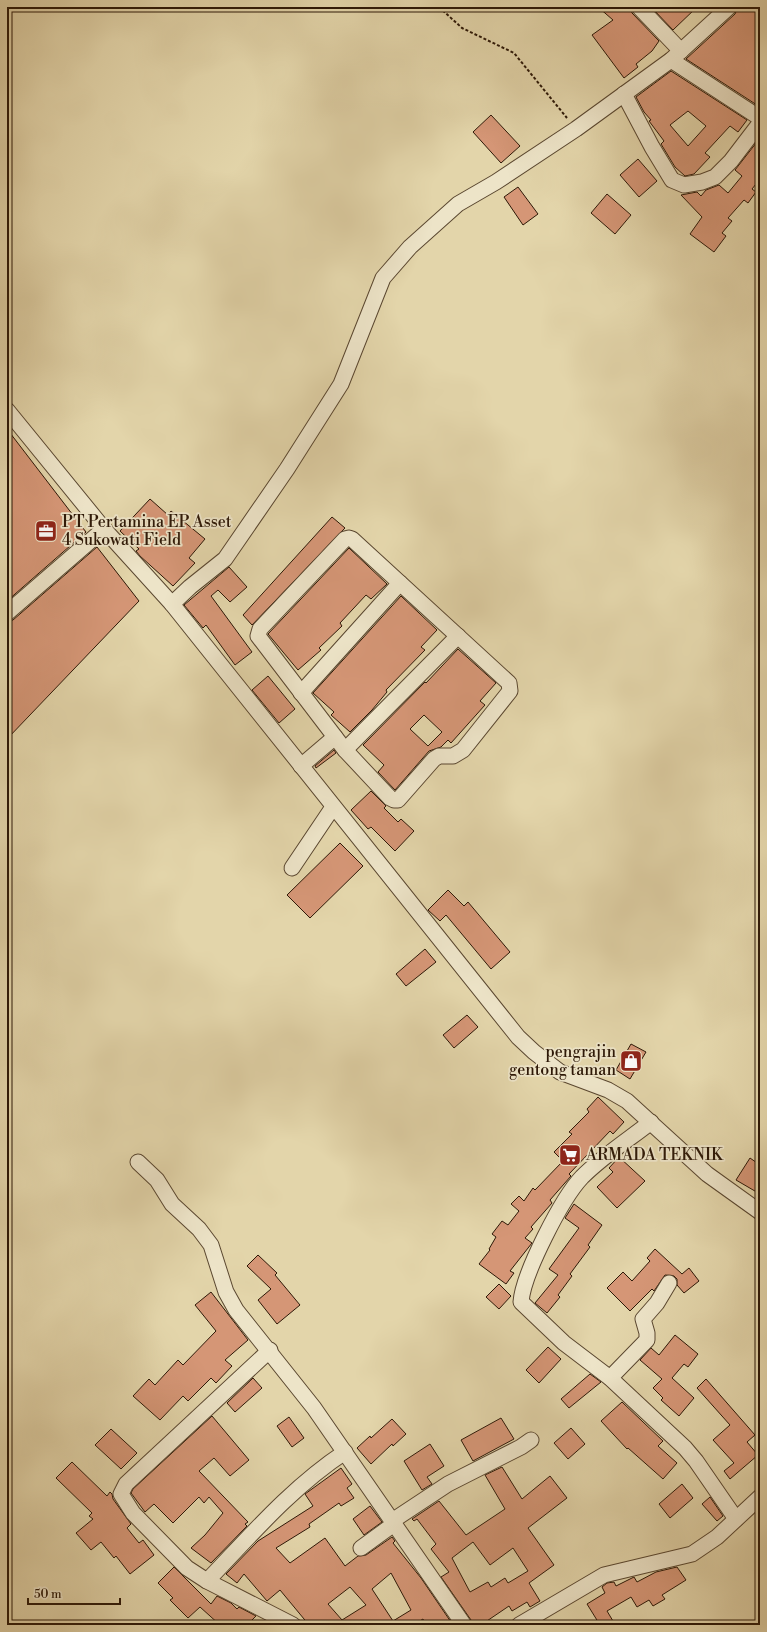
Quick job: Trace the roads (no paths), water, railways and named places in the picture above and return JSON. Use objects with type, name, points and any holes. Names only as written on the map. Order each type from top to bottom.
[{"type":"street","points":[[639,7],[676,56],[760,118]]},
{"type":"street","points":[[172,604],[190,586],[225,559],[287,468],[341,384],[383,278],[410,247],[458,204],[496,182],[576,129],[676,56],[729,7]]},
{"type":"street","points":[[624,94],[652,147],[672,180],[684,185],[702,182],[714,177],[731,161],[760,123]]},
{"type":"street","points":[[7,410],[104,529],[172,604],[498,1014],[529,1047],[560,1072],[608,1090],[627,1101],[708,1174],[760,1212]]},
{"type":"street","points":[[9,608],[104,529]]},
{"type":"street","points":[[345,539],[352,539],[400,583],[506,680],[510,687],[510,691],[463,750],[453,756],[438,756],[400,798],[394,800],[345,750],[260,639],[258,632],[345,539]]},
{"type":"street","points":[[301,693],[400,583]]},
{"type":"street","points":[[345,750],[458,636]]},
{"type":"street","points":[[301,766],[335,737]]},
{"type":"street","points":[[292,868],[333,806]]},
{"type":"street","points":[[651,1122],[599,1162],[581,1178],[562,1204],[527,1274],[521,1302],[524,1307],[564,1343],[610,1378],[685,1448],[696,1461],[736,1519]]},
{"type":"street","points":[[138,1162],[157,1180],[172,1204],[199,1229],[211,1245],[226,1292],[233,1304],[314,1408],[464,1625]]},
{"type":"street","points":[[610,1378],[647,1340],[644,1316],[657,1303],[669,1282]]},
{"type":"street","points":[[270,1350],[126,1484],[121,1492],[122,1497],[133,1513],[164,1546],[188,1568],[207,1580],[293,1625]]},
{"type":"street","points":[[361,1548],[448,1484],[521,1447],[531,1440]]},
{"type":"street","points":[[207,1580],[252,1532],[298,1488],[345,1452]]},
{"type":"street","points":[[519,1625],[604,1575],[692,1554],[704,1547],[760,1497]]},
{"type":"place","name":"PT Pertamina EP Asset 4 Sukowati Field","points":[[46,531]]},
{"type":"place","name":"pengrajin gentong taman","points":[[631,1061]]},
{"type":"place","name":"ARMADA TEKNIK","points":[[570,1155]]}]
